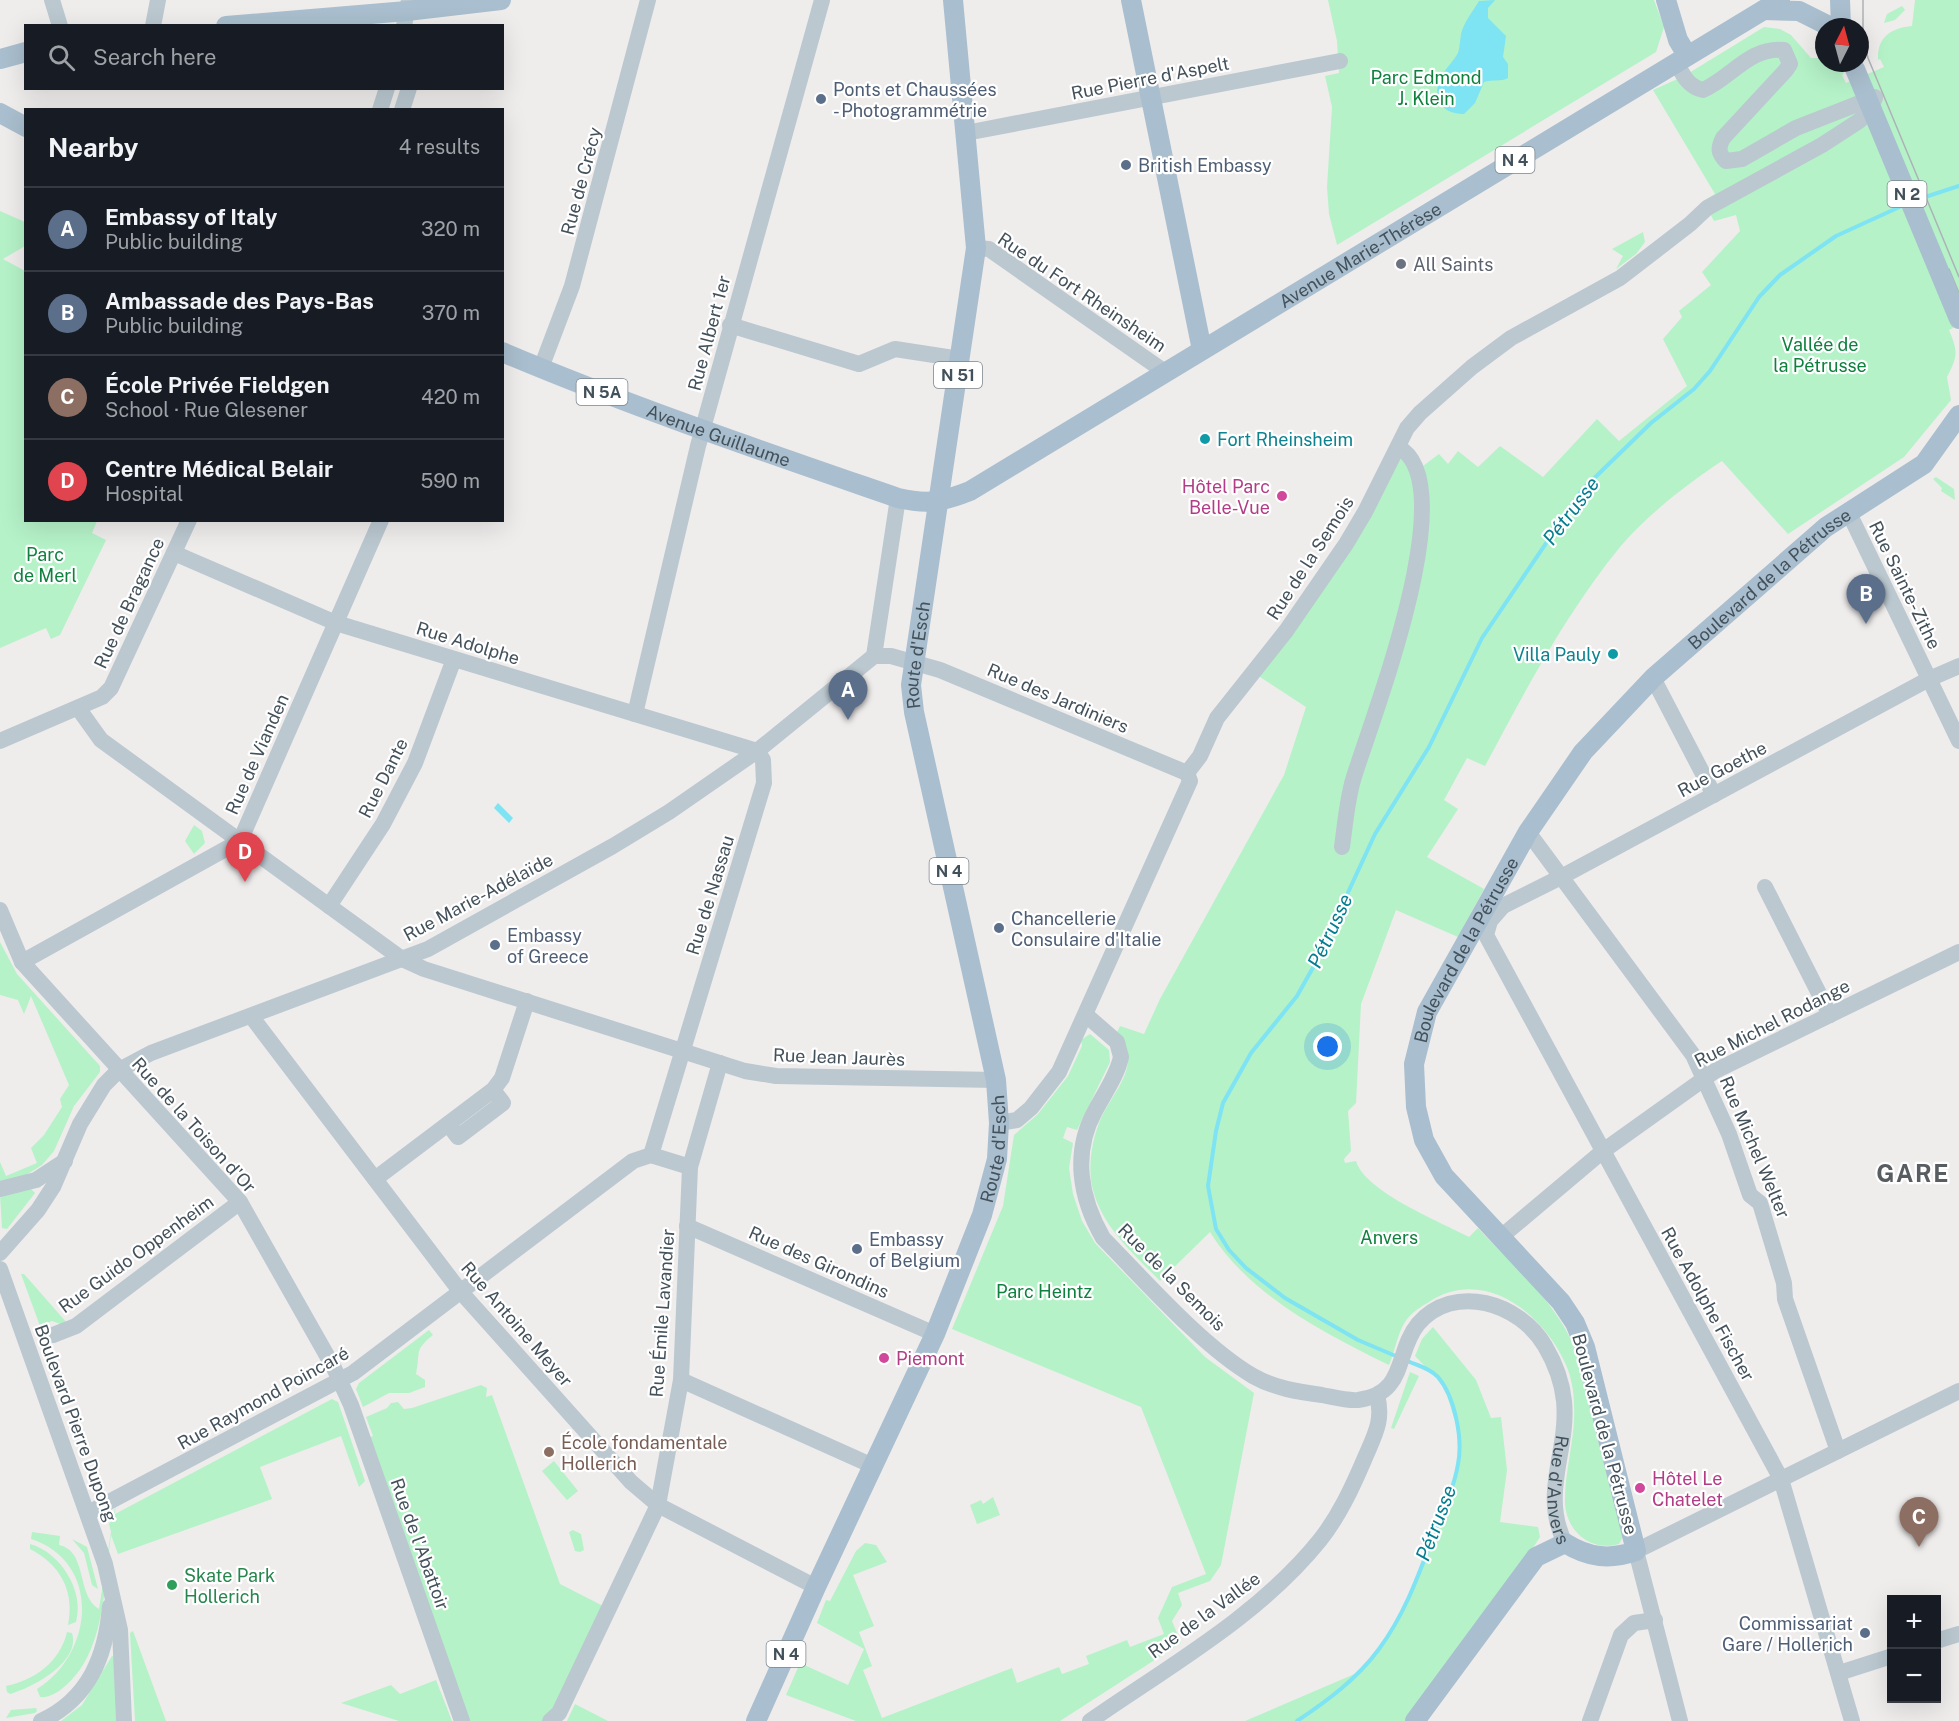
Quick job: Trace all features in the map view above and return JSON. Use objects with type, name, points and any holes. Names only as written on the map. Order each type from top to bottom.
[{"type":"main road","points":[[252,24],[406,12],[501,0]]},
{"type":"main road","name":"N 51","points":[[939,502],[976,248],[953,0]]},
{"type":"main road","points":[[1131,0],[1202,350]]},
{"type":"main road","points":[[1666,0],[1682,58]]},
{"type":"main road","points":[[1840,0],[1841,18]]},
{"type":"main road","name":"Avenue Marie-Thérèse","points":[[939,502],[970,491],[1772,5]]},
{"type":"main road","name":"N 4","points":[[1772,5],[1799,11],[1815,19]]},
{"type":"main road","points":[[0,59],[24,53]]},
{"type":"main road","name":"N 2","points":[[1856,72],[1959,319]]},
{"type":"main road","name":"Avenue Guillaume","points":[[504,353],[702,430],[898,498],[916,503],[939,502]]},
{"type":"main road","name":"Boulevard de la Pétrusse","points":[[1636,1551],[1585,1347],[1575,1323],[1562,1302],[1444,1176],[1424,1140],[1416,1107],[1414,1064],[1427,1012],[1472,935],[1497,902],[1528,831],[1583,752],[1653,678],[1826,527],[1924,464],[1959,415]]},
{"type":"main road","name":"Route d'Esch","points":[[756,1721],[935,1334],[992,1185],[999,1123],[996,1080],[914,712],[911,685],[939,502]]},
{"type":"main road","points":[[1415,1721],[1536,1557],[1565,1543]]},
{"type":"main road","name":"Rue d'Anvers","points":[[1565,1543],[1598,1557],[1619,1557],[1636,1551]]},
{"type":"street","points":[[52,0],[59,24]]},
{"type":"street","points":[[153,24],[158,0]]},
{"type":"street","name":"Rue de Crécy","points":[[541,368],[572,286],[648,0]]},
{"type":"street","name":"Rue Albert 1er","points":[[636,714],[702,430],[822,0]]},
{"type":"street","name":"Rue de la Semois","points":[[999,1123],[1017,1120],[1031,1108],[1059,1072],[1190,781],[1187,773],[1200,756],[1217,718],[1286,632],[1346,544],[1365,512],[1407,428],[1420,413],[1492,351],[1511,338],[1620,278],[1690,224],[1707,208],[1822,145],[1859,121],[1870,110],[1875,97],[1796,128],[1742,159],[1726,161],[1720,155],[1719,146],[1723,138],[1790,64],[1784,50],[1772,50],[1750,57],[1703,90],[1688,83],[1682,58]]},
{"type":"street","name":"Rue Pierre d'Aspelt","points":[[966,133],[1340,61]]},
{"type":"street","points":[[381,108],[386,90]]},
{"type":"street","points":[[403,108],[408,90]]},
{"type":"street","name":"Rue du Fort Rheinsheim","points":[[976,248],[989,249],[1165,372]]},
{"type":"street","points":[[730,325],[859,364],[895,349],[960,359]]},
{"type":"street","points":[[1342,847],[1352,783],[1417,567],[1423,514],[1415,471],[1409,456],[1398,447]]},
{"type":"street","points":[[898,498],[874,656],[913,661]]},
{"type":"street","name":"Rue Sainte-Zithe","points":[[1848,511],[1959,741]]},
{"type":"street","name":"Rue de Bragance","points":[[0,741],[102,697],[111,688],[188,522]]},
{"type":"street","name":"Rue de Vianden","points":[[22,962],[240,841],[380,522]]},
{"type":"street","name":"Rue Adolphe","points":[[174,553],[336,623],[757,751]]},
{"type":"street","name":"Rue Marie-Adélaïde","points":[[0,1253],[38,1210],[66,1160],[94,1099],[119,1070],[151,1053],[428,949],[613,846],[669,812],[757,751],[874,656]]},
{"type":"street","name":"Rue Dante","points":[[329,906],[383,824],[415,763],[454,659]]},
{"type":"street","name":"Rue des Jardiniers","points":[[913,661],[1187,773]]},
{"type":"street","name":"Rue Goethe","points":[[1497,902],[1563,876],[1929,679],[1959,666]]},
{"type":"street","points":[[1653,678],[1714,795]]},
{"type":"street","name":"Rue Jean Jaurès","points":[[78,708],[101,740],[402,959],[745,1071],[776,1076],[996,1080]]},
{"type":"street","name":"Rue de Nassau","points":[[651,1155],[764,783],[763,760],[757,751]]},
{"type":"street","name":"Rue Michel Welter","points":[[1528,831],[1693,1055],[1705,1078],[1729,1134],[1750,1195],[1760,1203],[1784,1283],[1785,1299],[1838,1450]]},
{"type":"street","points":[[1765,887],[1830,1016]]},
{"type":"street","points":[[1491,945],[1486,935],[1497,902]]},
{"type":"street","name":"Rue de la Toison d'Or","points":[[0,910],[22,962],[240,1202],[340,1381]]},
{"type":"street","points":[[1472,935],[1491,945]]},
{"type":"street","name":"Rue Adolphe Fischer","points":[[1491,945],[1781,1479],[1852,1721]]},
{"type":"street","name":"Rue Michel Rodange","points":[[1502,1236],[1603,1151],[1715,1071],[1959,952]]},
{"type":"street","points":[[375,1179],[493,1090],[502,1078],[527,1001]]},
{"type":"street","name":"Rue de la Semois","points":[[1086,1015],[1117,1042],[1121,1057],[1093,1115],[1080,1168],[1083,1193],[1091,1217],[1103,1238],[1217,1349],[1253,1376],[1293,1391],[1356,1400],[1377,1395]]},
{"type":"street","name":"Rue Antoine Meyer","points":[[251,1016],[460,1291],[631,1482],[658,1505],[816,1587]]},
{"type":"street","name":"Rue Émile Lavandier","points":[[550,1721],[559,1713],[658,1505],[681,1380],[690,1167],[720,1064]]},
{"type":"street","points":[[651,1155],[690,1167]]},
{"type":"street","name":"Rue Raymond Poincaré","points":[[88,1513],[340,1381],[633,1161],[651,1155]]},
{"type":"street","points":[[0,1189],[36,1180],[66,1160]]},
{"type":"street","name":"Rue Guido Oppenheim","points":[[53,1335],[76,1326],[240,1202]]},
{"type":"street","name":"Rue des Girondins","points":[[687,1226],[935,1334]]},
{"type":"street","name":"Boulevard Pierre Dupong","points":[[0,1269],[88,1513],[111,1591],[123,1658],[124,1721]]},
{"type":"street","name":"Rue d'Anvers","points":[[1377,1395],[1389,1386],[1418,1324],[1443,1305],[1460,1300],[1476,1300],[1497,1305],[1525,1324],[1543,1343],[1558,1370],[1565,1404],[1553,1508],[1557,1527],[1565,1543]]},
{"type":"street","points":[[681,1380],[873,1466]]},
{"type":"street","name":"Rue de l'Abattoir","points":[[340,1381],[354,1414],[462,1721]]},
{"type":"street","name":"Rue d'Anvers","points":[[1636,1551],[1959,1391]]},
{"type":"street","name":"Rue de la Vallée","points":[[1090,1721],[1257,1604],[1295,1569],[1341,1509],[1358,1475],[1378,1430],[1381,1410],[1377,1395]]},
{"type":"street","points":[[1636,1551],[1680,1721]]},
{"type":"street","name":"Boulevard Pierre Dupong","points":[[41,1721],[58,1712],[81,1693],[98,1666],[107,1635],[111,1591]]},
{"type":"street","points":[[1590,1721],[1621,1635],[1634,1623],[1655,1620]]},
{"type":"street","points":[[1941,1639],[1959,1634]]},
{"type":"street","points":[[1839,1673],[1887,1658]]},
{"type":"green space","name":"Parc Edmond J. Klein","points":[[1328,0],[1654,0],[1664,27],[1656,52],[1337,245],[1329,214],[1327,187],[1332,107],[1325,76],[1339,73],[1337,41]]},
{"type":"green space","name":"Vallée de la Pétrusse","points":[[1915,0],[1959,0],[1959,325],[1949,330],[1955,352],[1954,363],[1947,377],[1951,400],[1904,457],[1788,534],[1722,461],[1642,523],[1600,572],[1564,626],[1485,766],[1467,758],[1444,800],[1458,809],[1427,857],[1484,889],[1458,937],[1396,910],[1361,1004],[1356,1103],[1348,1111],[1351,1151],[1344,1159],[1345,1163],[1356,1161],[1362,1173],[1374,1184],[1388,1195],[1423,1215],[1469,1237],[1478,1228],[1532,1284],[1557,1315],[1575,1349],[1623,1537],[1619,1544],[1599,1545],[1591,1543],[1576,1532],[1570,1524],[1565,1504],[1574,1417],[1574,1400],[1569,1374],[1556,1346],[1543,1328],[1527,1313],[1510,1300],[1490,1292],[1470,1289],[1449,1292],[1422,1306],[1407,1319],[1389,1365],[1339,1340],[1267,1293],[1245,1275],[1210,1232],[1160,1281],[1121,1240],[1098,1204],[1090,1172],[1093,1144],[1101,1118],[1124,1076],[1127,1065],[1128,1054],[1125,1043],[1117,1032],[1120,1026],[1144,1034],[1160,999],[1284,775],[1306,707],[1257,675],[1405,442],[1419,469],[1439,454],[1448,464],[1458,451],[1478,467],[1500,446],[1543,477],[1597,419],[1619,441],[1687,386],[1663,339],[1682,317],[1679,311],[1711,285],[1702,272],[1740,231],[1736,215],[1714,221],[1703,201],[1715,194],[1653,90],[1684,76],[1764,27],[1780,29],[1791,35],[1811,58],[1815,58],[1815,72],[1843,72],[1846,83],[1884,67],[1880,59],[1878,60],[1878,52],[1883,40],[1898,29],[1912,26]]},
{"type":"green space","points":[[1902,6],[1905,10],[1895,20],[1884,23],[1887,14]]},
{"type":"green space","name":"Parc de Merl","points":[[0,211],[24,222],[24,247],[3,259],[24,270],[24,522],[97,522],[92,533],[106,540],[60,635],[51,639],[46,628],[0,648]]},
{"type":"green space","points":[[1643,232],[1645,242],[1636,254],[1616,269],[1623,256],[1612,249]]},
{"type":"green space","points":[[1936,477],[1954,489],[1955,500],[1941,491],[1942,488],[1933,479]]},
{"type":"green space","points":[[194,825],[202,831],[205,843],[194,854],[185,841]]},
{"type":"green space","points":[[0,942],[17,974],[100,1066],[100,1072],[74,1106],[54,1151],[42,1165],[26,1175],[0,1181],[0,1162],[6,1176],[37,1163],[31,1148],[44,1135],[62,1107],[60,1099],[69,1085],[31,996],[24,1014],[18,1000],[0,995]]},
{"type":"green space","name":"Parc Heintz","points":[[1090,1034],[1109,1050],[1110,1062],[1077,1130],[1067,1127],[1063,1138],[1073,1143],[1069,1168],[1073,1194],[1082,1221],[1095,1243],[1205,1357],[1254,1393],[1221,1565],[1210,1581],[1178,1593],[1182,1605],[1172,1621],[1181,1643],[1060,1721],[856,1721],[786,1695],[800,1663],[848,1685],[864,1649],[817,1623],[826,1600],[830,1601],[856,1551],[865,1543],[876,1545],[887,1562],[853,1575],[874,1626],[859,1632],[872,1666],[863,1670],[882,1718],[1012,1668],[1017,1683],[1059,1667],[1062,1674],[1089,1664],[1086,1656],[1127,1640],[1130,1647],[1164,1634],[1158,1618],[1172,1587],[1206,1574],[1141,1407],[952,1329],[1003,1206],[1014,1135],[1038,1114],[1068,1076],[1082,1046],[1081,1040]]},
{"type":"green space","points":[[30,1188],[35,1193],[7,1229],[2,1228],[0,1195]]},
{"type":"green space","points":[[21,1274],[24,1274],[67,1323],[63,1325],[52,1321],[40,1326]]},
{"type":"green space","points":[[1433,1327],[1476,1380],[1491,1418],[1501,1417],[1507,1470],[1500,1522],[1538,1527],[1540,1537],[1520,1568],[1406,1721],[1245,1721],[1357,1673],[1378,1651],[1408,1602],[1459,1464],[1457,1427],[1444,1386],[1415,1356],[1422,1339]]},
{"type":"green space","points":[[429,1330],[433,1335],[420,1349],[416,1374],[425,1380],[425,1387],[409,1393],[389,1393],[363,1407],[356,1389],[359,1383]]},
{"type":"green space","points":[[1410,1372],[1419,1376],[1394,1429],[1391,1428]]},
{"type":"green space","points":[[481,1385],[487,1388],[486,1397],[492,1395],[560,1584],[609,1609],[550,1721],[462,1721],[363,1440],[373,1436],[366,1417],[387,1408],[391,1403],[398,1402],[404,1409],[412,1408]]},
{"type":"green space","points":[[332,1399],[338,1402],[365,1481],[359,1487],[341,1436],[260,1467],[272,1499],[118,1554],[111,1535],[101,1617],[88,1656],[78,1673],[64,1687],[53,1695],[40,1697],[37,1689],[56,1673],[70,1654],[79,1632],[82,1610],[79,1587],[70,1567],[54,1551],[31,1539],[32,1532],[60,1536],[59,1545],[68,1549],[74,1556],[87,1594],[99,1609],[111,1532],[109,1524],[114,1515],[116,1499],[115,1514]]},
{"type":"green space","points":[[554,1461],[578,1491],[567,1500],[542,1471]]},
{"type":"green space","points":[[993,1497],[1000,1515],[977,1524],[970,1505],[981,1500],[983,1504]]},
{"type":"green space","points":[[573,1530],[581,1534],[584,1550],[580,1552],[575,1551],[569,1532]]},
{"type":"green space","points":[[72,1539],[87,1547],[98,1589],[92,1585],[84,1553]]},
{"type":"green space","points":[[30,1544],[51,1555],[68,1574],[77,1598],[76,1622],[68,1625],[69,1601],[63,1580],[50,1562],[30,1549]]},
{"type":"green space","points":[[133,1631],[166,1721],[135,1721],[130,1633]]},
{"type":"green space","points":[[67,1632],[72,1633],[73,1644],[69,1654],[53,1672],[19,1691],[10,1694],[7,1692],[6,1686],[27,1679],[52,1661],[64,1643]]},
{"type":"green space","points":[[112,1656],[115,1657],[116,1721],[61,1721],[82,1705]]},
{"type":"green space","points":[[436,1680],[452,1721],[399,1721],[341,1703],[391,1685],[400,1694]]},
{"type":"green space","points":[[575,1704],[608,1721],[567,1721]]},
{"type":"green space","points":[[36,1708],[35,1713],[6,1718],[11,1710]]},
{"type":"water","points":[[1495,0],[1488,8],[1488,18],[1506,36],[1503,57],[1508,64],[1508,78],[1484,82],[1475,103],[1464,114],[1455,113],[1439,101],[1437,95],[1440,80],[1458,53],[1462,30],[1479,1]]},
{"type":"water","points":[[498,803],[513,818],[509,823],[494,808]]},
{"type":"waterway","name":"Pétrusse","points":[[1916,200],[1959,186]]},
{"type":"waterway","name":"Pétrusse","points":[[1398,1357],[1358,1340],[1285,1298],[1246,1268],[1229,1250],[1216,1229],[1208,1186],[1216,1131],[1223,1103],[1251,1053],[1297,996],[1315,964],[1375,834],[1429,747],[1482,638],[1582,490],[1651,423],[1694,389],[1710,371],[1759,297],[1780,275],[1836,236],[1906,204]]},
{"type":"waterway","name":"Pétrusse","points":[[1297,1721],[1351,1680],[1388,1636],[1411,1593],[1454,1482],[1459,1443],[1456,1419],[1449,1396],[1435,1374],[1405,1360]]},
{"type":"tram line","points":[[1863,0],[1863,38],[1868,58],[1959,277]]},
{"type":"tram line","points":[[1949,269],[1959,293]]},
{"type":"place","name":"Ponts et Chaussées - Photogrammétrie","points":[[821,99]]},
{"type":"place","name":"British Embassy","points":[[1126,165]]},
{"type":"place","name":"All Saints","points":[[1401,264]]},
{"type":"place","name":"Fort Rheinsheim","points":[[1205,439]]},
{"type":"place","name":"Hôtel Parc Belle-Vue","points":[[1282,496]]},
{"type":"place","name":"Ambassade des Pays-Bas","points":[[1866,624]]},
{"type":"place","name":"Villa Pauly","points":[[1613,654]]},
{"type":"place","name":"Embassy of Italy","points":[[848,720]]},
{"type":"place","name":"Centre Médical Belair","points":[[245,882]]},
{"type":"place","name":"Chancellerie Consulaire d'Italie","points":[[999,928]]},
{"type":"place","name":"Embassy of Greece","points":[[495,945]]},
{"type":"place","name":"Embassy of Belgium","points":[[857,1249]]},
{"type":"place","name":"Piemont","points":[[884,1358]]},
{"type":"place","name":"École fondamentale Hollerich","points":[[549,1452]]},
{"type":"place","name":"Hôtel Le Chatelet","points":[[1640,1488]]},
{"type":"place","name":"École Privée Fieldgen","points":[[1919,1547]]},
{"type":"place","name":"Skate Park Hollerich","points":[[172,1585]]},
{"type":"place","name":"Commissariat Gare / Hollerich","points":[[1865,1633]]},
{"type":"district","name":"GARE","points":[[1913,1173]]},
{"type":"park label","name":"Anvers","points":[[1389,1237]]}]
